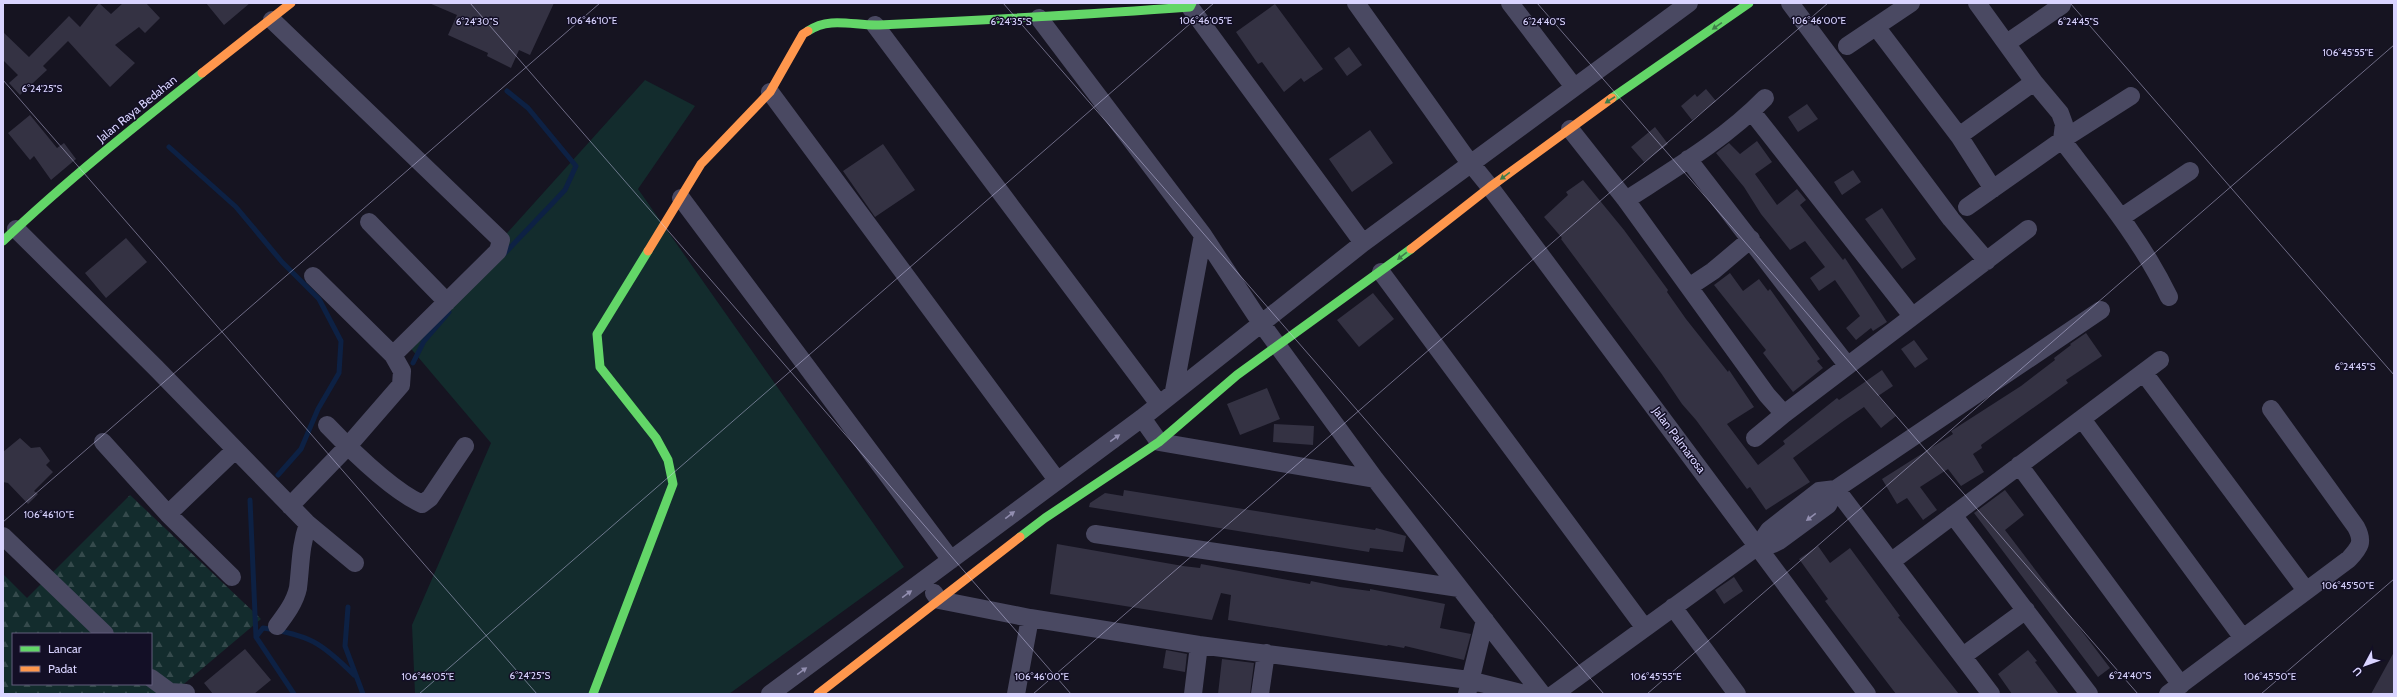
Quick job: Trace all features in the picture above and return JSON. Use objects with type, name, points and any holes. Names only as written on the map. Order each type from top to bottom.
[{"type":"street","name":"Jalan Raya Bedahan","points":[[3,241],[41,205],[119,139],[199,74],[272,20],[291,3]]},
{"type":"street","name":"Jalan Palmarosa","points":[[1356,3],[1471,164],[1490,186],[1867,694]]},
{"type":"street","points":[[1510,3],[1574,86]]},
{"type":"street","points":[[770,694],[924,582],[1057,480],[1142,418],[1363,242],[1689,3]]},
{"type":"street","points":[[818,694],[1045,518],[1159,442],[1237,375],[1381,272],[1490,186],[1570,128],[1749,3]]},
{"type":"street","points":[[1790,3],[1951,219],[1987,261]]},
{"type":"street","points":[[1847,46],[1877,28],[1911,3]]},
{"type":"street","points":[[1978,3],[2034,82],[2060,113],[2064,124],[2062,140],[2122,217],[2155,269],[2169,297]]},
{"type":"street","points":[[593,694],[673,484],[668,460],[656,438],[600,367],[597,334],[701,164],[770,92],[803,34],[815,26],[826,22],[875,25],[1039,18],[1191,5],[1363,242]]},
{"type":"street","points":[[2007,43],[2062,5]]},
{"type":"street","points":[[1039,18],[1203,235],[1261,323],[1375,479],[1542,694]]},
{"type":"street","points":[[272,20],[501,240],[498,251],[392,355]]},
{"type":"street","points":[[875,25],[1159,404]]},
{"type":"street","points":[[1877,28],[1959,136],[1993,189]]},
{"type":"street","points":[[1959,136],[2034,82]]},
{"type":"street","points":[[770,92],[1057,480]]},
{"type":"street","points":[[1967,207],[2062,140],[2131,96]]},
{"type":"street","points":[[1626,200],[1688,160],[1752,112],[1765,98]]},
{"type":"street","points":[[1752,112],[1912,316]]},
{"type":"street","points":[[1570,128],[1626,200],[1767,395],[1784,414]]},
{"type":"street","points":[[1688,160],[1751,239],[1847,365]]},
{"type":"street","points":[[2122,217],[2190,171]]},
{"type":"street","points":[[680,198],[951,560]]},
{"type":"street","points":[[369,222],[447,302]]},
{"type":"street","points":[[16,229],[156,368],[308,524],[355,563]]},
{"type":"street","points":[[1755,438],[1847,365],[2028,229]]},
{"type":"street","points":[[1174,392],[1203,235]]},
{"type":"street","points":[[1689,287],[1751,239]]},
{"type":"street","points":[[1381,272],[1644,627]]},
{"type":"street","points":[[290,506],[348,446],[401,385],[402,372],[392,355],[313,276]]},
{"type":"street","points":[[1554,694],[1644,627],[1758,546],[1773,544],[1779,541],[1828,504],[1836,489],[2101,310]]},
{"type":"street","points":[[1892,561],[2160,360]]},
{"type":"street","points":[[2144,372],[2305,589]]},
{"type":"street","points":[[2019,466],[2174,689],[2305,589],[2349,559],[2361,544],[2361,537],[2271,409]]},
{"type":"street","points":[[1142,418],[1159,442],[1375,479]]},
{"type":"street","points":[[2082,419],[2242,637]]},
{"type":"street","points":[[327,425],[348,446],[410,499],[422,504],[430,498],[465,446]]},
{"type":"street","points":[[103,442],[168,514],[232,577]]},
{"type":"street","points":[[168,514],[235,450]]},
{"type":"street","points":[[1836,489],[1892,561],[1991,694]]},
{"type":"street","points":[[1953,515],[2089,694]]},
{"type":"street","points":[[277,626],[289,610],[298,588],[301,542],[308,524]]},
{"type":"street","points":[[1096,534],[1459,588]]},
{"type":"street","points":[[3,536],[104,633]]},
{"type":"street","points":[[924,582],[939,600],[1030,618],[1199,645],[1266,653],[1468,687],[1525,694]]},
{"type":"street","points":[[1673,607],[1737,694]]},
{"type":"street","points":[[1963,656],[2026,610]]},
{"type":"street","points":[[1016,694],[1030,618]]},
{"type":"street","points":[[1468,687],[1485,620]]},
{"type":"street","points":[[1193,694],[1199,645]]},
{"type":"street","points":[[1260,694],[1266,653]]},
{"type":"street","points":[[152,679],[170,692],[186,693]]},
{"type":"green space","points":[[645,80],[695,106],[638,189],[904,567],[729,694],[415,694],[412,625],[491,443],[407,344]]},
{"type":"green space","points":[[130,495],[261,619],[172,694],[3,694],[3,574],[27,598]]},
{"type":"building","points":[[99,3],[111,14],[123,3],[146,3],[160,18],[145,33],[139,27],[115,45],[135,63],[110,87],[68,41],[43,66],[47,70],[20,95],[9,83],[18,75],[3,60],[3,32],[29,57],[69,16],[80,27]]},
{"type":"building","points":[[206,3],[250,3],[224,25]]},
{"type":"building","points":[[429,3],[554,3],[530,55],[519,50],[511,68],[487,56],[488,53],[448,35],[457,15]]},
{"type":"building","points":[[1275,4],[1323,69],[1304,82],[1301,78],[1284,92],[1262,62],[1258,64],[1236,32]]},
{"type":"building","points":[[1349,47],[1362,65],[1347,76],[1334,58]]},
{"type":"building","points":[[1706,89],[1716,101],[1692,120],[1681,106],[1695,94],[1697,97]]},
{"type":"building","points":[[1807,104],[1818,119],[1798,132],[1788,117]]},
{"type":"building","points":[[30,115],[57,148],[64,143],[76,159],[51,180],[34,156],[30,160],[8,133]]},
{"type":"building","points":[[1655,127],[1668,144],[1644,162],[1631,147]]},
{"type":"building","points":[[1370,130],[1393,163],[1352,192],[1329,159]]},
{"type":"building","points":[[1757,141],[1772,162],[1755,174],[1777,205],[1797,189],[1806,200],[1800,205],[1843,260],[1845,258],[1887,322],[1873,331],[1871,328],[1856,340],[1846,328],[1860,316],[1835,280],[1819,291],[1810,278],[1825,267],[1805,241],[1790,250],[1761,214],[1744,187],[1716,153],[1729,143],[1740,154]]},
{"type":"building","points":[[883,144],[915,190],[875,217],[843,171]]},
{"type":"building","points":[[1853,170],[1861,182],[1842,195],[1834,182]]},
{"type":"building","points":[[1583,180],[1624,230],[1668,290],[1667,292],[1686,319],[1728,372],[1729,370],[1754,407],[1727,424],[1758,465],[1785,444],[1783,441],[1837,398],[1839,400],[1882,370],[1893,386],[1878,396],[1896,416],[1881,428],[1864,407],[1842,422],[1793,458],[1810,482],[1766,510],[1750,487],[1747,489],[1696,420],[1682,404],[1661,373],[1561,239],[1562,238],[1544,217],[1568,195],[1566,192]]},
{"type":"building","points":[[1882,208],[1916,259],[1902,269],[1865,219]]},
{"type":"building","points":[[126,238],[147,262],[106,298],[85,273]]},
{"type":"building","points":[[1730,273],[1743,291],[1759,279],[1768,291],[1770,289],[1820,359],[1817,361],[1823,368],[1793,392],[1763,353],[1766,350],[1714,285]]},
{"type":"building","points":[[1373,293],[1394,319],[1359,347],[1337,320]]},
{"type":"building","points":[[2086,333],[2102,356],[2066,380],[2068,383],[1981,445],[1982,448],[1973,454],[1984,472],[1961,486],[1948,469],[1920,487],[1937,510],[1923,520],[1907,498],[1897,504],[1882,479],[1953,434],[1951,431],[2021,386],[2055,360],[2054,358],[2071,345],[2070,344]]},
{"type":"building","points":[[1914,340],[1928,359],[1915,368],[1901,349]]},
{"type":"building","points":[[1267,388],[1280,419],[1240,435],[1227,404]]},
{"type":"building","points":[[1274,424],[1314,426],[1313,445],[1273,442]]},
{"type":"building","points":[[20,438],[31,448],[40,447],[50,461],[46,465],[53,472],[34,491],[38,494],[28,504],[8,483],[3,482],[3,452]]},
{"type":"building","points":[[1124,490],[1375,530],[1376,528],[1406,536],[1403,552],[1370,548],[1369,552],[1089,507],[1090,503],[1105,493],[1123,496]]},
{"type":"building","points":[[2005,490],[2024,515],[2005,530],[2110,668],[2098,677],[1974,513]]},
{"type":"building","points":[[1057,544],[1183,566],[1200,568],[1201,564],[1310,584],[1311,581],[1340,587],[1370,591],[1370,589],[1445,604],[1440,628],[1471,634],[1464,660],[1405,646],[1404,648],[1387,646],[1228,620],[1231,595],[1221,593],[1212,620],[1050,594]]},
{"type":"building","points":[[1818,546],[1830,563],[1850,548],[1900,616],[1898,617],[1959,694],[1896,694],[1825,601],[1828,599],[1799,559]]},
{"type":"building","points":[[1734,577],[1743,591],[1724,604],[1715,590]]},
{"type":"building","points":[[245,649],[271,680],[254,694],[213,694],[204,683]]},
{"type":"building","points":[[1166,650],[1187,654],[1185,672],[1163,668]]},
{"type":"building","points":[[2028,650],[2059,694],[2012,694],[1998,674]]},
{"type":"building","points":[[2394,652],[2394,694],[2371,694],[2377,683]]},
{"type":"building","points":[[1222,659],[1254,663],[1250,694],[1218,694]]},
{"type":"waterway","points":[[504,254],[565,190],[576,166],[528,108],[507,91]]},
{"type":"waterway","points":[[169,147],[236,207],[282,262],[319,299],[341,341],[339,373],[318,409],[301,449],[278,475]]},
{"type":"waterway","points":[[413,363],[424,341],[449,312]]},
{"type":"waterway","points":[[250,500],[256,637],[294,694]]},
{"type":"waterway","points":[[348,607],[345,646],[363,694]]},
{"type":"waterway","points":[[256,637],[263,628],[303,637],[323,647],[354,675]]},
{"type":"traffic: fast","points":[[808,31],[816,26],[834,23],[879,25],[1034,17],[1190,7],[1192,3]]},
{"type":"traffic: fast","points":[[1612,98],[1749,3]]},
{"type":"traffic: fast","points":[[3,241],[76,176],[202,73]]},
{"type":"traffic: fast","points":[[1020,537],[1045,518],[1159,442],[1237,375],[1411,249]]},
{"type":"traffic: fast","points":[[593,694],[673,484],[668,460],[656,438],[600,367],[597,334],[648,251]]},
{"type":"traffic: slow","points":[[202,73],[291,3]]},
{"type":"traffic: slow","points":[[648,251],[701,164],[770,92],[803,34],[808,31]]},
{"type":"traffic: slow","points":[[1411,249],[1490,187],[1612,98]]},
{"type":"traffic: slow","points":[[818,694],[1020,537]]}]
